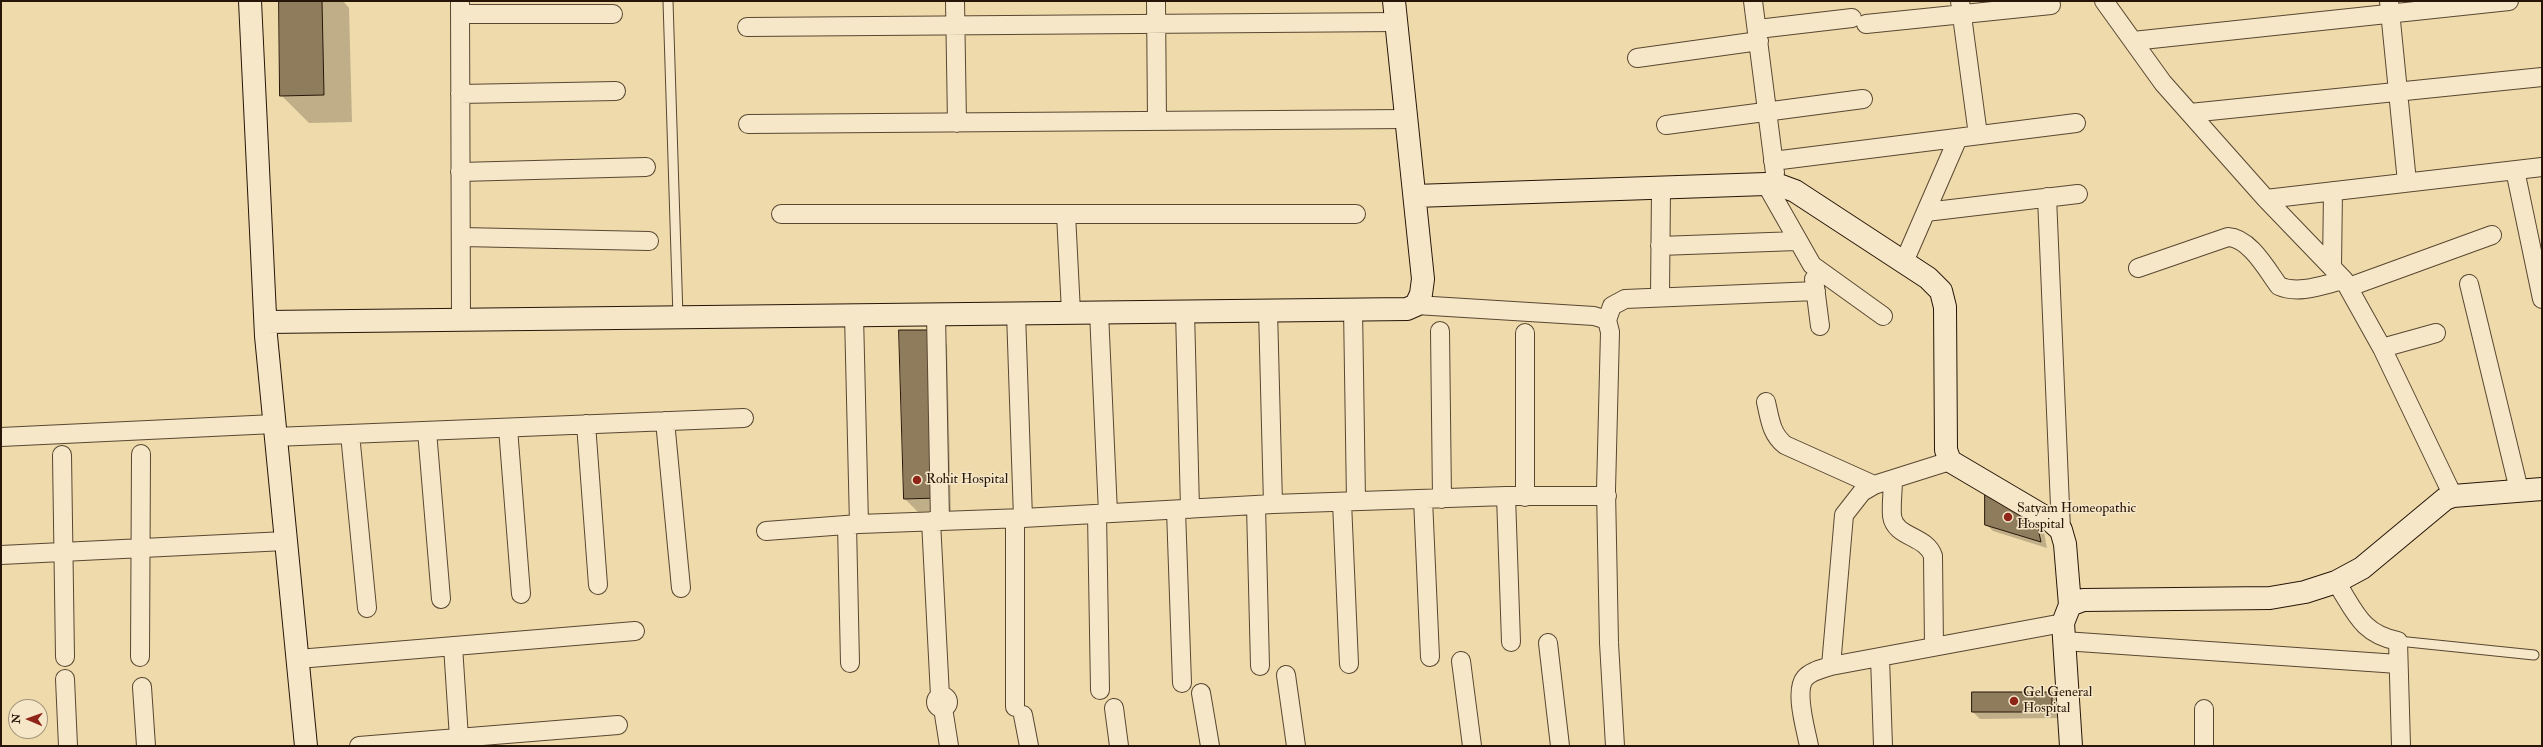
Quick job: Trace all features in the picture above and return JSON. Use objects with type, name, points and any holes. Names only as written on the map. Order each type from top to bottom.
[{"type":"street","points":[[250,1],[266,322],[275,431],[306,746]]},
{"type":"street","points":[[955,1],[957,123]]},
{"type":"street","points":[[1156,1],[1157,121]]},
{"type":"street","points":[[1754,1],[1773,161],[1771,184],[1797,241],[1812,265],[1883,316]]},
{"type":"street","points":[[2104,1],[2164,83],[2266,199],[2346,283],[2382,348],[2449,498]]},
{"type":"street","points":[[2133,41],[2389,7],[2509,1]]},
{"type":"street","points":[[1637,58],[1758,35],[1859,21],[1961,8],[2051,5]]},
{"type":"street","points":[[2389,7],[2407,182]]},
{"type":"street","points":[[461,320],[462,237],[460,172],[460,8],[613,14]]},
{"type":"street","points":[[1961,8],[1978,135]]},
{"type":"street","points":[[747,27],[1156,24],[1395,11],[1424,279],[1421,294],[1416,305]]},
{"type":"street","points":[[2190,113],[2542,77]]},
{"type":"street","points":[[460,94],[616,91]]},
{"type":"street","points":[[1666,125],[1768,113],[1863,99]]},
{"type":"street","points":[[748,124],[1406,119]]},
{"type":"street","points":[[1773,161],[2076,123]]},
{"type":"street","points":[[1904,262],[1958,138]]},
{"type":"street","points":[[2266,199],[2542,167]]},
{"type":"street","points":[[460,172],[646,168]]},
{"type":"street","points":[[2515,170],[2542,299]]},
{"type":"street","points":[[1415,196],[1771,184],[1795,191],[1928,278],[1941,291],[1945,307],[1946,450],[1950,461],[2050,520],[2061,530]]},
{"type":"street","points":[[1660,188],[1660,296]]},
{"type":"street","points":[[2332,267],[2333,191]]},
{"type":"street","points":[[1926,212],[2078,194]]},
{"type":"street","points":[[2047,197],[2061,530],[2065,544],[2066,623],[2071,746]]},
{"type":"street","points":[[781,214],[1356,214]]},
{"type":"street","points":[[1066,214],[1071,312]]},
{"type":"street","points":[[2138,268],[2228,237],[2235,237],[2246,245],[2279,286],[2287,290],[2299,290],[2324,284],[2346,283],[2492,235]]},
{"type":"street","points":[[462,237],[649,241]]},
{"type":"street","points":[[1660,246],[1797,241]]},
{"type":"street","points":[[1812,265],[1820,326]]},
{"type":"street","points":[[2469,284],[2519,490]]},
{"type":"street","points":[[1615,746],[1609,644],[1607,496],[1610,332],[1607,320],[1612,306],[1617,301],[1660,296],[1816,291]]},
{"type":"street","points":[[266,322],[1352,308],[1395,310],[1416,305],[1594,316],[1607,320]]},
{"type":"street","points":[[1349,664],[1349,502],[1352,308]]},
{"type":"street","points":[[1260,666],[1265,505],[1268,310]]},
{"type":"street","points":[[1182,682],[1185,311]]},
{"type":"street","points":[[1099,312],[1103,513],[1100,690]]},
{"type":"street","points":[[1016,313],[1019,518],[1019,711],[1029,746]]},
{"type":"street","points":[[936,314],[935,521],[942,702],[949,746]]},
{"type":"street","points":[[850,663],[853,524],[854,315]]},
{"type":"street","points":[[1440,330],[1442,499]]},
{"type":"street","points":[[1525,333],[1525,497]]},
{"type":"street","points":[[2382,348],[2436,333]]},
{"type":"street","points":[[1766,402],[1773,433],[1778,440],[1785,445],[1874,485]]},
{"type":"street","points":[[1,437],[275,431],[350,434],[744,418]]},
{"type":"street","points":[[665,421],[681,588]]},
{"type":"street","points":[[586,424],[598,585]]},
{"type":"street","points":[[508,428],[521,594]]},
{"type":"street","points":[[427,431],[441,598]]},
{"type":"street","points":[[350,434],[367,608]]},
{"type":"street","points":[[140,657],[141,454]]},
{"type":"street","points":[[62,455],[65,657]]},
{"type":"street","points":[[1831,666],[1844,515],[1862,492],[1874,485],[1950,461]]},
{"type":"street","points":[[1893,479],[1892,517],[1895,524],[1899,529],[1926,544],[1933,556],[1934,647]]},
{"type":"street","points":[[2066,623],[2084,600],[2270,598],[2305,592],[2336,582],[2362,568],[2420,518],[2449,498],[2519,490],[2542,489]]},
{"type":"street","points":[[766,532],[853,524],[1019,518],[1265,505],[1506,496],[1607,496]]},
{"type":"street","points":[[1506,496],[1511,642]]},
{"type":"street","points":[[1423,499],[1430,657]]},
{"type":"street","points":[[1,555],[286,541]]},
{"type":"street","points":[[2336,582],[2368,630],[2381,638],[2398,641],[2401,746]]},
{"type":"street","points":[[1809,746],[1801,704],[1802,685],[1804,679],[1811,674],[1831,666],[2066,623],[2398,664]]},
{"type":"street","points":[[298,659],[635,631]]},
{"type":"street","points":[[1548,643],[1560,746]]},
{"type":"street","points":[[453,646],[459,738]]},
{"type":"street","points":[[1880,657],[1883,746]]},
{"type":"street","points":[[1461,661],[1472,746]]},
{"type":"street","points":[[1286,675],[1296,746]]},
{"type":"street","points":[[65,679],[68,746]]},
{"type":"street","points":[[142,687],[146,746]]},
{"type":"street","points":[[1201,693],[1210,746]]},
{"type":"street","points":[[1114,708],[1119,746]]},
{"type":"street","points":[[2204,709],[2204,746]]},
{"type":"street","points":[[359,746],[618,725]]},
{"type":"lane","points":[[668,1],[678,317]]},
{"type":"lane","points":[[2398,641],[2534,655]]},
{"type":"building","points":[[279,1],[322,1],[324,95],[280,96]]},
{"type":"building","points":[[899,330],[934,330],[938,498],[904,499]]},
{"type":"building","points":[[1985,491],[2036,519],[2041,542],[1985,525]]},
{"type":"building","points":[[1972,692],[2052,692],[2052,712],[1972,712]]},
{"type":"place","name":"Rohit Hospital","points":[[917,480]]},
{"type":"place","name":"Satyam Homeopathic Hospital","points":[[2008,517]]},
{"type":"place","name":"Gel General Hospital","points":[[2014,701]]}]
